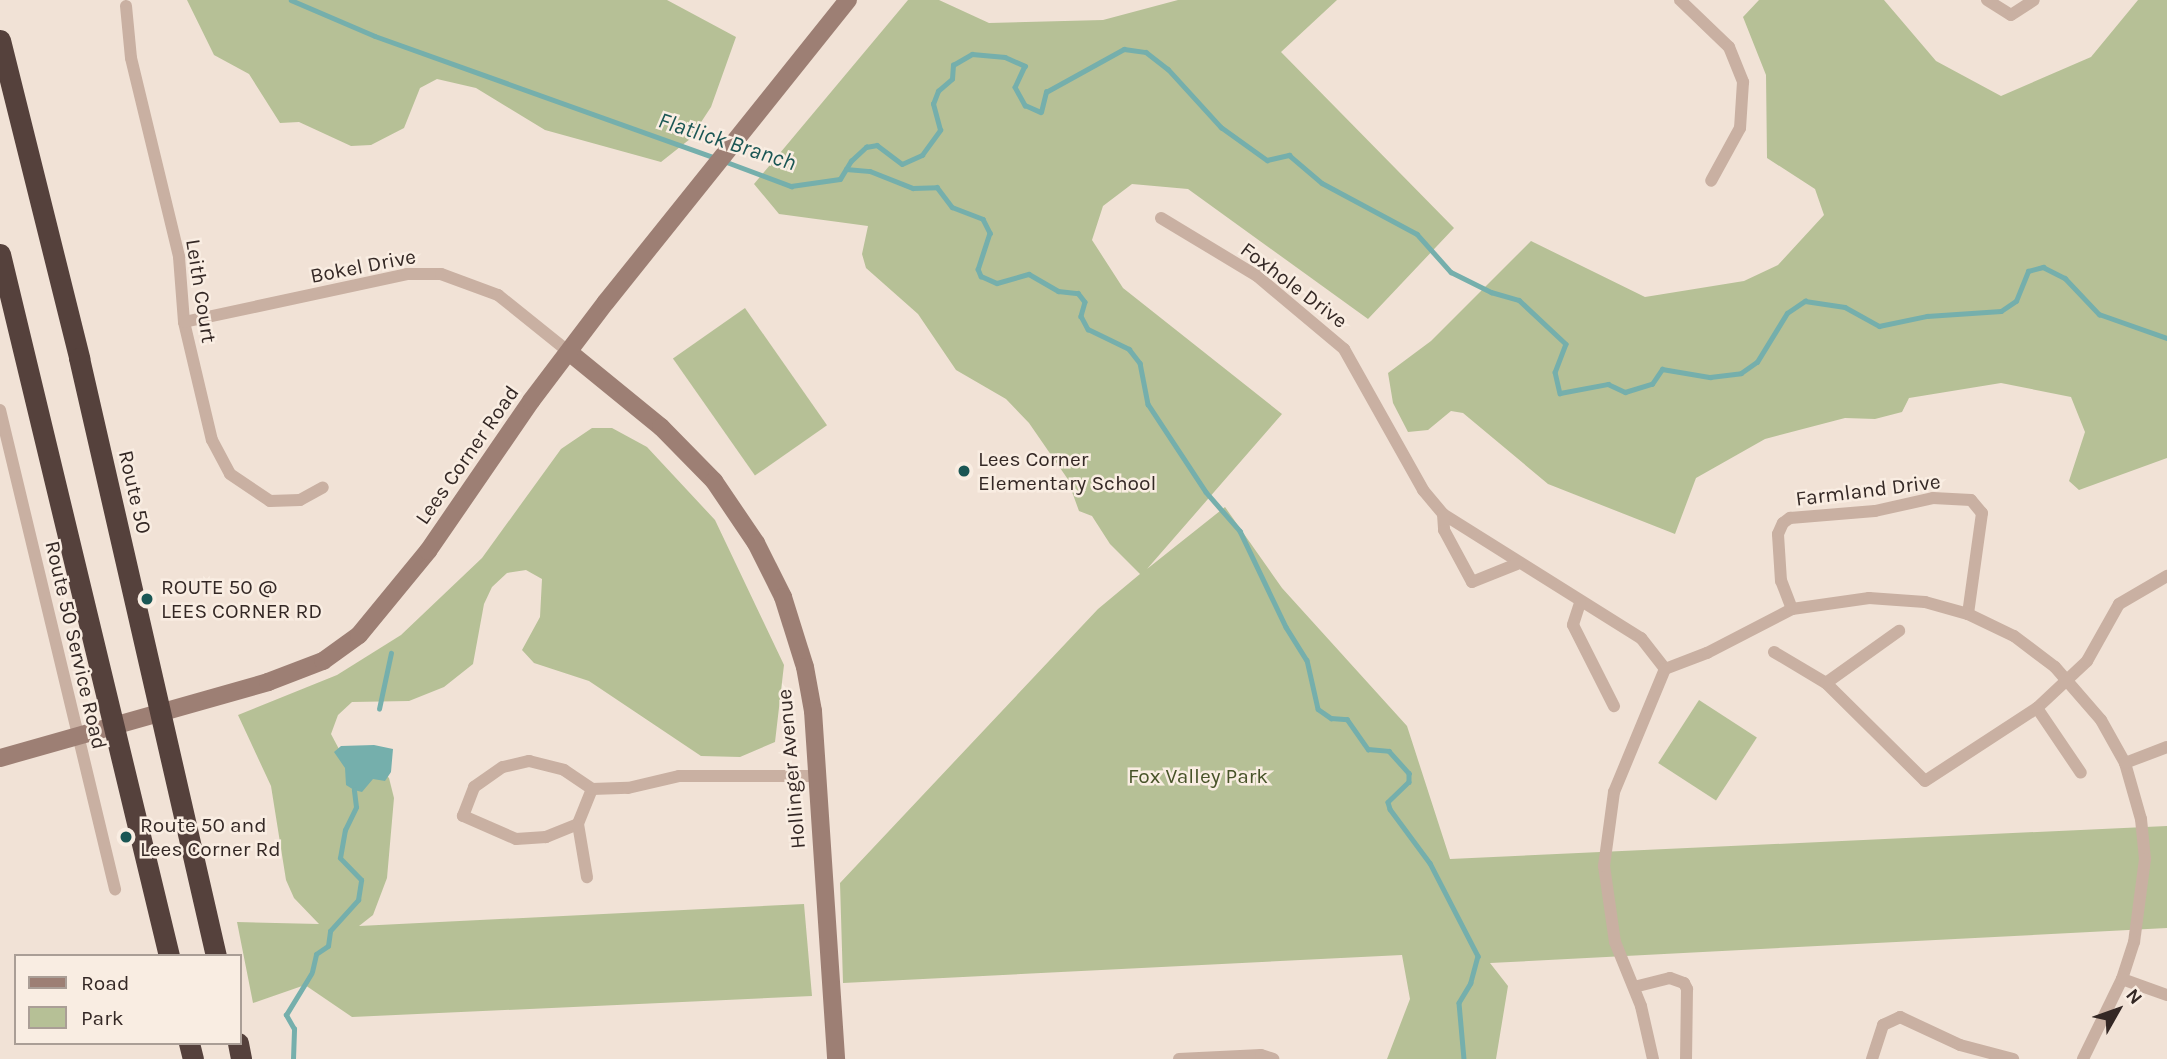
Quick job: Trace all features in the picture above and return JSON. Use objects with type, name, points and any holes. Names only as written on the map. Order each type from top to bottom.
[{"type":"highway","name":"Route 50","points":[[0,40],[216,954]]},
{"type":"highway","points":[[0,254],[111,726],[168,954]]},
{"type":"street","name":"Lees Corner Road","points":[[0,758],[161,714],[314,665],[359,635],[428,551],[569,352],[848,0]]},
{"type":"street","points":[[1680,0],[1729,47],[1743,82],[1740,128],[1711,181]]},
{"type":"street","points":[[1987,0],[2011,15],[2034,0]]},
{"type":"street","name":"Leith Court","points":[[126,6],[131,58],[179,257],[184,322],[212,440],[230,474],[270,501],[300,500],[323,487]]},
{"type":"street","name":"Foxhole Drive","points":[[1161,218],[1257,276],[1344,349],[1423,490],[1444,514],[1517,564],[1641,638],[1665,669]]},
{"type":"street","name":"Bokel Drive","points":[[184,322],[407,274],[440,274],[498,295],[569,352]]},
{"type":"street","name":"Hollinger Avenue","points":[[569,352],[683,447],[756,543],[783,597],[805,667],[817,776],[836,1059]]},
{"type":"street","name":"Route 50 Service Road","points":[[0,410],[4,443],[115,889]]},
{"type":"street","name":"Farmland Drive","points":[[1792,609],[1781,581],[1778,534],[1783,523],[1790,518],[1875,511],[1933,498],[1971,500],[1982,513],[1968,614]]},
{"type":"street","name":"Foxhole Drive","points":[[1444,514],[1444,530],[1472,582],[1517,564]]},
{"type":"street","points":[[1774,652],[1826,682],[1925,781],[2037,708],[2096,648],[2106,621],[2119,604],[2167,576]]},
{"type":"street","points":[[1653,1059],[1634,987],[1609,917],[1605,841],[1618,782],[1665,669],[1707,653],[1792,609],[1887,598],[1968,614],[2014,636],[2068,679],[2101,720],[2125,763],[2141,819],[2145,880],[2140,919],[2122,979],[2083,1059]]},
{"type":"street","points":[[1580,603],[1573,625],[1614,706]]},
{"type":"street","points":[[1826,682],[1899,631]]},
{"type":"street","points":[[2037,708],[2081,773]]},
{"type":"street","points":[[2125,763],[2167,747]]},
{"type":"street","points":[[578,824],[546,837],[516,839],[463,816],[474,787],[503,767],[529,761],[564,770],[592,789],[628,788],[679,776],[817,776]]},
{"type":"street","points":[[587,877],[578,824],[592,789]]},
{"type":"street","points":[[1634,987],[1670,978],[1684,983],[1688,989],[1686,1059]]},
{"type":"street","points":[[2122,979],[2167,995]]},
{"type":"street","points":[[1872,1059],[1883,1025],[1900,1017],[1960,1045],[2012,1059]]},
{"type":"street","points":[[1179,1059],[1273,1059]]},
{"type":"green space","points":[[187,0],[667,0],[736,37],[711,107],[690,139],[661,162],[545,130],[476,88],[437,79],[420,88],[404,128],[371,145],[351,146],[299,122],[280,123],[249,74],[214,55]]},
{"type":"green space","name":"Fox Valley Park","points":[[908,0],[939,0],[989,23],[1103,20],[1178,0],[1337,0],[1281,52],[1454,228],[1368,319],[1188,189],[1132,184],[1103,206],[1092,240],[1123,288],[1282,414],[1147,569],[1225,507],[1282,588],[1407,726],[1450,859],[2167,826],[2167,928],[1490,963],[1508,986],[1496,1059],[1387,1059],[1410,999],[1402,955],[843,983],[840,883],[1098,609],[1140,574],[1110,544],[1092,516],[1079,511],[1067,478],[1029,423],[1006,399],[956,370],[918,314],[866,268],[862,254],[868,226],[779,214],[754,184]]},
{"type":"green space","points":[[1759,0],[1884,0],[1936,61],[2001,96],[2091,57],[2138,0],[2167,0],[2167,458],[2079,490],[2069,481],[2085,432],[2071,397],[2001,383],[1909,398],[1902,412],[1875,419],[1845,418],[1765,439],[1696,478],[1675,534],[1548,484],[1463,413],[1451,411],[1428,430],[1408,432],[1393,403],[1388,373],[1431,341],[1531,241],[1645,297],[1744,281],[1778,265],[1824,215],[1815,189],[1767,158],[1766,75],[1743,17]]},
{"type":"green space","points":[[745,308],[827,425],[755,476],[673,358]]},
{"type":"green space","points":[[592,428],[612,428],[647,447],[715,520],[784,665],[775,742],[740,757],[701,756],[589,681],[534,663],[522,650],[540,617],[542,579],[526,570],[507,573],[492,587],[484,604],[473,664],[444,687],[409,701],[352,702],[338,715],[331,734],[340,751],[376,765],[389,778],[394,798],[387,878],[373,915],[359,926],[804,904],[812,996],[352,1017],[305,985],[253,1003],[237,922],[319,924],[294,898],[286,880],[271,786],[238,715],[337,675],[401,635],[482,558],[561,449]]},
{"type":"green space","points":[[1699,700],[1757,738],[1716,800],[1658,763]]},
{"type":"water","points":[[374,745],[393,749],[391,772],[385,781],[373,779],[362,792],[354,790],[346,785],[345,768],[334,752],[341,746]]},
{"type":"waterway","name":"Flatlick Branch","points":[[291,0],[375,36],[716,158]]},
{"type":"waterway","name":"Flatlick Branch","points":[[724,161],[791,186],[840,179],[851,161],[866,147],[877,145],[902,164],[922,155],[940,130],[933,104],[938,91],[952,79],[953,65],[972,54],[1005,57],[1025,66],[1015,87],[1025,105],[1041,112],[1046,92],[1124,49],[1146,52],[1168,69],[1221,127],[1267,160],[1289,155],[1322,183],[1417,234],[1451,272],[1491,292],[1519,300],[1566,344],[1555,372],[1560,393],[1608,384],[1625,392],[1652,384],[1662,369],[1710,377],[1741,373],[1757,362],[1787,313],[1805,301],[1845,307],[1879,326],[1927,316],[2001,311],[2016,301],[2028,271],[2043,267],[2065,278],[2099,314],[2167,338]]},
{"type":"waterway","points":[[846,169],[870,171],[913,188],[937,187],[952,207],[983,219],[990,233],[978,269],[981,276],[997,283],[1029,274],[1058,291],[1078,293],[1085,302],[1081,316],[1088,329],[1129,349],[1140,363],[1148,404],[1206,492],[1240,531],[1286,627],[1307,660],[1318,709],[1331,718],[1347,719],[1368,749],[1389,751],[1409,773],[1409,782],[1388,802],[1390,809],[1430,863],[1478,956],[1471,983],[1459,1003],[1464,1059]]},
{"type":"waterway","points":[[379,709],[391,653]]},
{"type":"waterway","points":[[312,972],[316,954],[328,946],[330,931],[358,900],[361,880],[340,858],[345,830],[356,807],[354,790]]},
{"type":"waterway","points":[[293,1059],[294,1029],[286,1015],[311,974]]},
{"type":"place","name":"Lees Corner Elementary School","points":[[964,471]]},
{"type":"place","name":"ROUTE 50 @ LEES CORNER RD","points":[[147,599]]},
{"type":"place","name":"Route 50 and Lees Corner Rd","points":[[126,837]]}]
